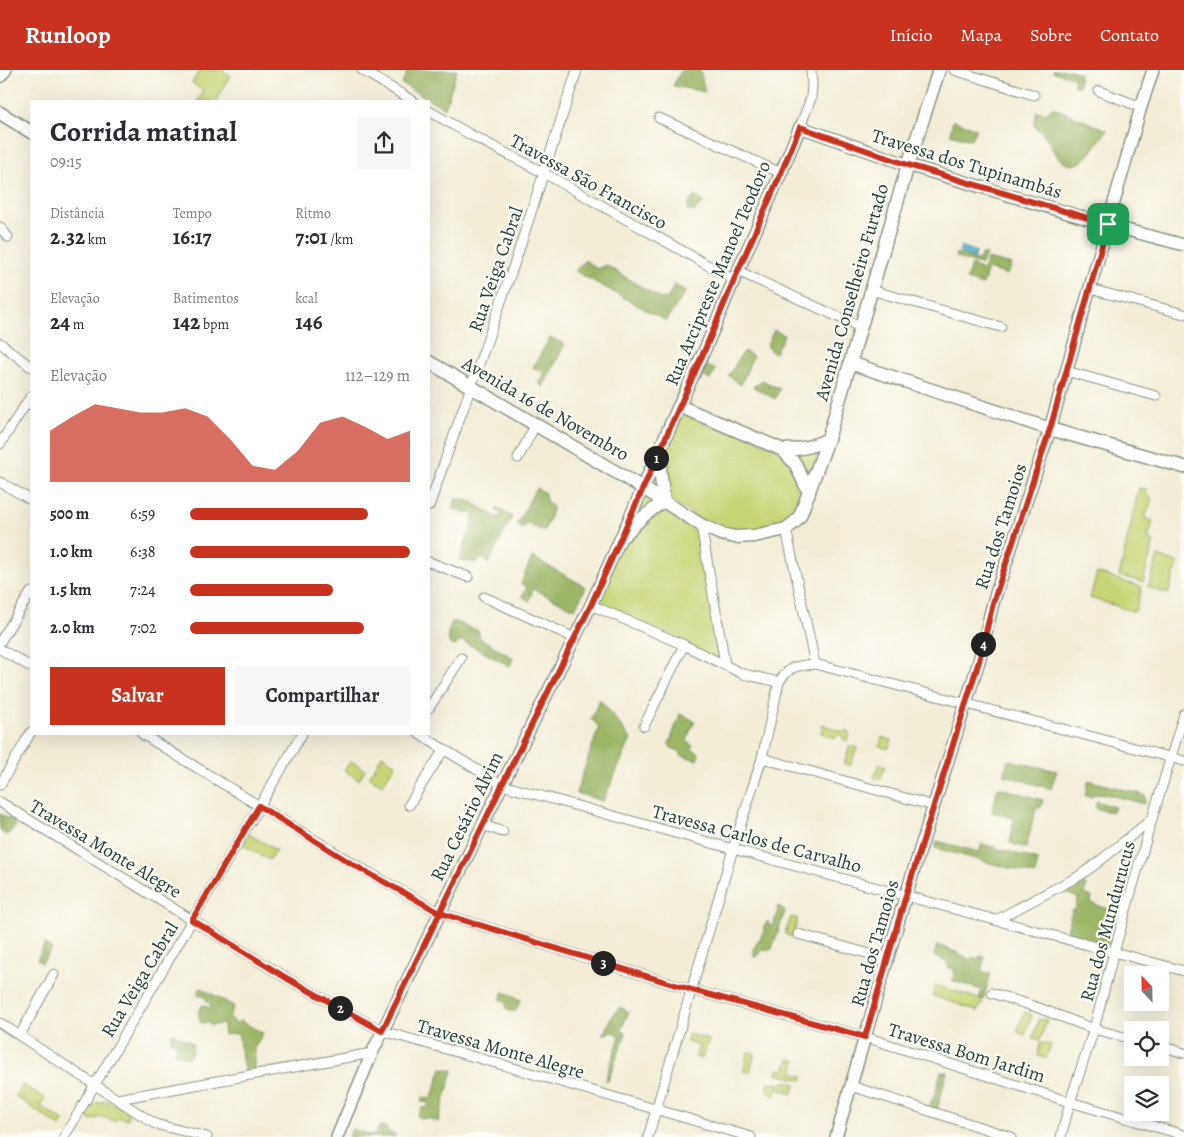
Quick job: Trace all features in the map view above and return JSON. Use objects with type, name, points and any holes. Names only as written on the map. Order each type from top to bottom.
[{"type":"main road","points":[[0,76],[4,70]]},
{"type":"main road","name":"Avenida Conselheiro Furtado","points":[[809,493],[828,439],[908,165],[939,70]]},
{"type":"main road","points":[[0,113],[30,131]]},
{"type":"main road","name":"Avenida 16 de Novembro","points":[[430,363],[664,501]]},
{"type":"main road","points":[[850,363],[1050,429],[1184,467]]},
{"type":"main road","points":[[680,406],[783,450],[809,448],[828,439]]},
{"type":"main road","name":"Rua Arcipreste Manoel Teodoro","points":[[644,488],[680,406]]},
{"type":"main road","points":[[666,436],[660,470],[664,501],[701,525],[721,534],[735,537],[754,536],[786,529],[800,516],[809,493],[796,465],[783,450]]},
{"type":"street","points":[[362,70],[411,100]]},
{"type":"street","name":"Rua Veiga Cabral","points":[[432,491],[516,259],[577,70]]},
{"type":"street","name":"Rua Arcipreste Manoel Teodoro","points":[[680,406],[704,346],[800,127],[811,98],[811,70]]},
{"type":"street","points":[[954,70],[1034,95]]},
{"type":"street","name":"Rua dos Tamoios","points":[[836,1137],[906,895],[979,661],[993,603],[1050,429],[1153,70]]},
{"type":"street","points":[[1099,91],[1141,107]]},
{"type":"street","name":"Travessa São Francisco","points":[[430,111],[471,135],[736,275],[860,327]]},
{"type":"street","points":[[660,118],[781,173]]},
{"type":"street","name":"Travessa dos Tupinambás","points":[[800,127],[908,165],[1184,245]]},
{"type":"street","points":[[0,227],[8,238]]},
{"type":"street","points":[[1090,289],[1184,314]]},
{"type":"street","points":[[871,290],[1001,328]]},
{"type":"street","points":[[0,343],[30,366]]},
{"type":"street","points":[[1066,371],[1156,396]]},
{"type":"street","points":[[0,444],[30,398]]},
{"type":"street","points":[[518,458],[536,424]]},
{"type":"street","points":[[0,482],[30,499]]},
{"type":"street","name":"Rua Cesário Alvim","points":[[337,1137],[382,1031],[576,638],[644,488]]},
{"type":"street","name":"Rua Cesário Alvim","points":[[620,540],[644,516],[664,501]]},
{"type":"street","points":[[701,525],[725,664]]},
{"type":"street","points":[[786,529],[815,664]]},
{"type":"street","points":[[430,562],[468,577]]},
{"type":"street","points":[[0,642],[30,594]]},
{"type":"street","points":[[484,597],[576,638]]},
{"type":"street","points":[[591,605],[684,645],[743,674],[779,682]]},
{"type":"street","points":[[644,726],[684,645]]},
{"type":"street","points":[[0,649],[30,667]]},
{"type":"street","points":[[430,706],[461,658]]},
{"type":"street","points":[[648,1137],[733,849],[762,758],[779,682],[789,669],[815,664],[1184,761]]},
{"type":"street","name":"Rua dos Mundurucus","points":[[1061,1137],[1070,1102],[1094,1029],[1152,819],[1184,714]]},
{"type":"street","points":[[0,785],[30,734]]},
{"type":"street","name":"Travessa Bom Jardim","points":[[144,735],[352,864],[440,913],[692,990],[865,1037],[1070,1102],[1184,1135]]},
{"type":"street","name":"Rua Veiga Cabral","points":[[64,1137],[301,735]]},
{"type":"street","name":"Travessa Carlos de Carvalho","points":[[421,735],[502,785],[1184,970]]},
{"type":"street","points":[[409,805],[444,749]]},
{"type":"street","points":[[762,758],[934,806]]},
{"type":"street","name":"Travessa Monte Alegre","points":[[0,802],[288,979],[382,1031],[751,1137]]},
{"type":"street","points":[[996,920],[1079,876],[1152,819]]},
{"type":"street","points":[[483,825],[503,832]]},
{"type":"street","points":[[798,934],[888,959]]},
{"type":"street","points":[[20,1036],[54,974]]},
{"type":"street","points":[[992,993],[1094,1029],[1124,1037]]},
{"type":"street","points":[[0,1023],[155,1124],[207,1137]]},
{"type":"street","points":[[1169,1048],[1184,1052]]},
{"type":"street","points":[[118,1099],[372,1053]]},
{"type":"street","points":[[851,1086],[1011,1137]]},
{"type":"green space","points":[[200,70],[222,70],[230,75],[218,100],[198,100],[204,91],[192,83]]},
{"type":"green space","points":[[408,70],[457,70],[445,108],[402,84]]},
{"type":"green space","points":[[681,70],[700,70],[705,92],[673,86]]},
{"type":"green space","points":[[1053,70],[1071,70],[1079,73],[1079,86],[1074,86],[1074,77],[1053,72]]},
{"type":"green space","points":[[1052,107],[1107,130],[1091,152],[1079,163],[1072,165],[1065,163],[1057,156],[1044,135],[1034,125],[1037,111],[1047,113]]},
{"type":"green space","points":[[953,120],[976,129],[971,140],[950,134]]},
{"type":"green space","points":[[694,196],[704,202],[695,211],[688,211],[688,204]]},
{"type":"green space","points":[[955,254],[977,260],[981,254],[986,255],[981,264],[976,264],[956,257]]},
{"type":"green space","points":[[987,259],[1012,265],[1007,275],[988,269],[983,285],[966,280],[971,265],[983,270]]},
{"type":"green space","points":[[585,260],[597,269],[606,265],[661,299],[668,298],[674,285],[686,291],[666,321],[575,271]]},
{"type":"green space","points":[[774,330],[784,335],[775,353],[767,345]]},
{"type":"green space","points":[[550,338],[565,344],[543,387],[539,383],[545,373],[533,367]]},
{"type":"green space","points":[[744,351],[753,356],[741,385],[728,375]]},
{"type":"green space","points":[[707,366],[716,370],[710,380],[703,376],[701,380],[697,377],[702,367],[706,368]]},
{"type":"green space","points":[[762,380],[780,389],[775,399],[753,387]]},
{"type":"green space","points":[[684,408],[783,451],[823,443],[796,513],[785,524],[770,529],[737,533],[702,521],[668,499],[665,455]]},
{"type":"green space","points":[[536,488],[545,493],[546,501],[553,507],[548,523],[543,531],[527,523],[522,529],[517,525]]},
{"type":"green space","points":[[1139,488],[1147,489],[1146,494],[1152,499],[1145,518],[1153,521],[1148,539],[1154,542],[1143,582],[1119,576]]},
{"type":"green space","points":[[642,489],[701,525],[725,664],[591,605]]},
{"type":"green space","points":[[456,498],[472,502],[498,518],[502,514],[496,510],[498,508],[512,517],[488,564],[483,558],[475,563],[460,560],[472,524],[473,514],[453,509]]},
{"type":"green space","points":[[1158,556],[1178,563],[1168,594],[1148,587]]},
{"type":"green space","points":[[532,557],[586,587],[575,609],[533,589],[529,601],[522,596],[527,587],[521,584]]},
{"type":"green space","points":[[1097,573],[1142,587],[1135,612],[1090,598]]},
{"type":"green space","points":[[452,621],[479,631],[479,637],[513,658],[510,666],[462,641],[454,646],[449,643],[448,633]]},
{"type":"green space","points":[[600,699],[631,739],[603,801],[576,793],[599,727],[591,719]]},
{"type":"green space","points":[[680,714],[695,721],[687,742],[693,746],[691,749],[699,753],[697,760],[681,755],[680,751],[671,748],[669,744]]},
{"type":"green space","points":[[823,725],[850,732],[847,741],[842,738],[843,736],[837,734],[834,738],[821,733]]},
{"type":"green space","points":[[882,737],[892,740],[888,749],[879,746]]},
{"type":"green space","points":[[850,745],[857,748],[850,766],[844,764]]},
{"type":"green space","points":[[382,755],[396,764],[382,785],[369,777]]},
{"type":"green space","points":[[1008,760],[1057,771],[1051,789],[1004,775]]},
{"type":"green space","points":[[351,761],[365,770],[359,780],[344,770]]},
{"type":"green space","points":[[879,764],[885,766],[880,780],[874,778]]},
{"type":"green space","points":[[1091,781],[1145,795],[1145,804],[1110,795],[1095,794],[1092,797],[1085,796],[1088,782]]},
{"type":"green space","points":[[998,787],[1043,800],[1041,807],[1036,808],[1026,848],[1010,843],[1014,818],[992,812]]},
{"type":"green space","points":[[1096,801],[1115,807],[1113,812],[1096,809]]},
{"type":"green space","points":[[0,814],[14,821],[16,826],[7,835],[0,831]]},
{"type":"green space","points":[[249,834],[276,850],[269,860],[243,845]]},
{"type":"green space","points":[[937,841],[979,852],[982,844],[1038,860],[1035,875],[935,848]]},
{"type":"green space","points":[[1079,882],[1087,886],[1084,893],[1092,897],[1091,903],[1117,912],[1108,944],[1067,932],[1072,910],[1075,911],[1078,898],[1066,893],[1069,887]]},
{"type":"green space","points":[[777,907],[781,907],[785,911],[772,949],[761,950],[757,957],[754,957],[754,948],[765,930],[764,925],[768,921],[769,925],[773,925],[778,912]]},
{"type":"green space","points":[[791,917],[798,919],[792,937],[785,934]]},
{"type":"green space","points":[[45,944],[52,949],[42,963],[37,959]]},
{"type":"green space","points":[[937,945],[971,960],[972,957],[979,959],[979,956],[985,957],[981,971],[991,973],[983,1000],[979,998],[982,990],[953,981],[954,968],[949,968],[947,962],[934,956]]},
{"type":"green space","points":[[935,985],[983,1000],[978,1011],[933,996]]},
{"type":"green space","points":[[201,988],[234,1006],[229,1017],[236,1023],[240,1021],[263,1033],[254,1049],[254,1070],[244,1071],[238,1033],[224,1035],[223,1025],[210,1026],[210,1023],[201,1023],[199,1010],[203,1005],[209,1008],[211,1005],[206,1001],[207,999],[197,993]]},
{"type":"green space","points":[[503,992],[521,1000],[516,1011],[509,1011],[506,1008],[506,1002],[500,999]]},
{"type":"green space","points":[[620,1007],[629,1012],[621,1030],[626,1033],[608,1081],[605,1080],[620,1036],[612,1032],[604,1035],[602,1033],[606,1031],[611,1018]]},
{"type":"green space","points":[[1025,1012],[1032,1015],[1025,1035],[1017,1032]]},
{"type":"green space","points":[[1039,1019],[1047,1020],[1040,1040],[1033,1038]]},
{"type":"green space","points":[[172,1033],[193,1043],[192,1052],[188,1058],[175,1054],[177,1043],[170,1041]]},
{"type":"green space","points":[[689,1034],[709,1040],[702,1059],[696,1057],[699,1046],[687,1042]]},
{"type":"green space","points":[[1040,1042],[1051,1045],[1046,1058],[1038,1056]]},
{"type":"green space","points":[[748,1052],[755,1053],[750,1072],[743,1071]]},
{"type":"green space","points":[[790,1059],[796,1061],[793,1073],[804,1076],[802,1080],[777,1074],[778,1069],[784,1070]]},
{"type":"green space","points":[[442,1068],[453,1070],[438,1122],[427,1118],[423,1119],[417,1116],[422,1108],[428,1107],[429,1104],[421,1101],[423,1097],[431,1099]]},
{"type":"green space","points":[[941,1072],[947,1072],[937,1110],[929,1108]]},
{"type":"green space","points":[[786,1081],[796,1084],[792,1094],[778,1088],[776,1096],[767,1092],[769,1082],[782,1085]]},
{"type":"green space","points":[[22,1085],[45,1098],[40,1106],[64,1121],[60,1127],[15,1096]]},
{"type":"green space","points":[[107,1101],[128,1111],[128,1119],[119,1118],[114,1121],[102,1117],[90,1120],[86,1114],[92,1104]]},
{"type":"green space","points":[[380,1125],[387,1128],[386,1130],[395,1135],[395,1137],[349,1137],[352,1129],[374,1136]]},
{"type":"water","points":[[961,246],[977,252],[974,258],[959,252]]},
{"type":"route","points":[[1108,224],[908,165],[800,127],[706,347],[576,638],[502,785],[483,825],[440,913],[382,1031],[288,979],[192,920],[259,806],[352,864],[440,913],[692,990],[865,1037],[906,895],[979,661],[993,603],[1050,429],[1108,224]]}]
